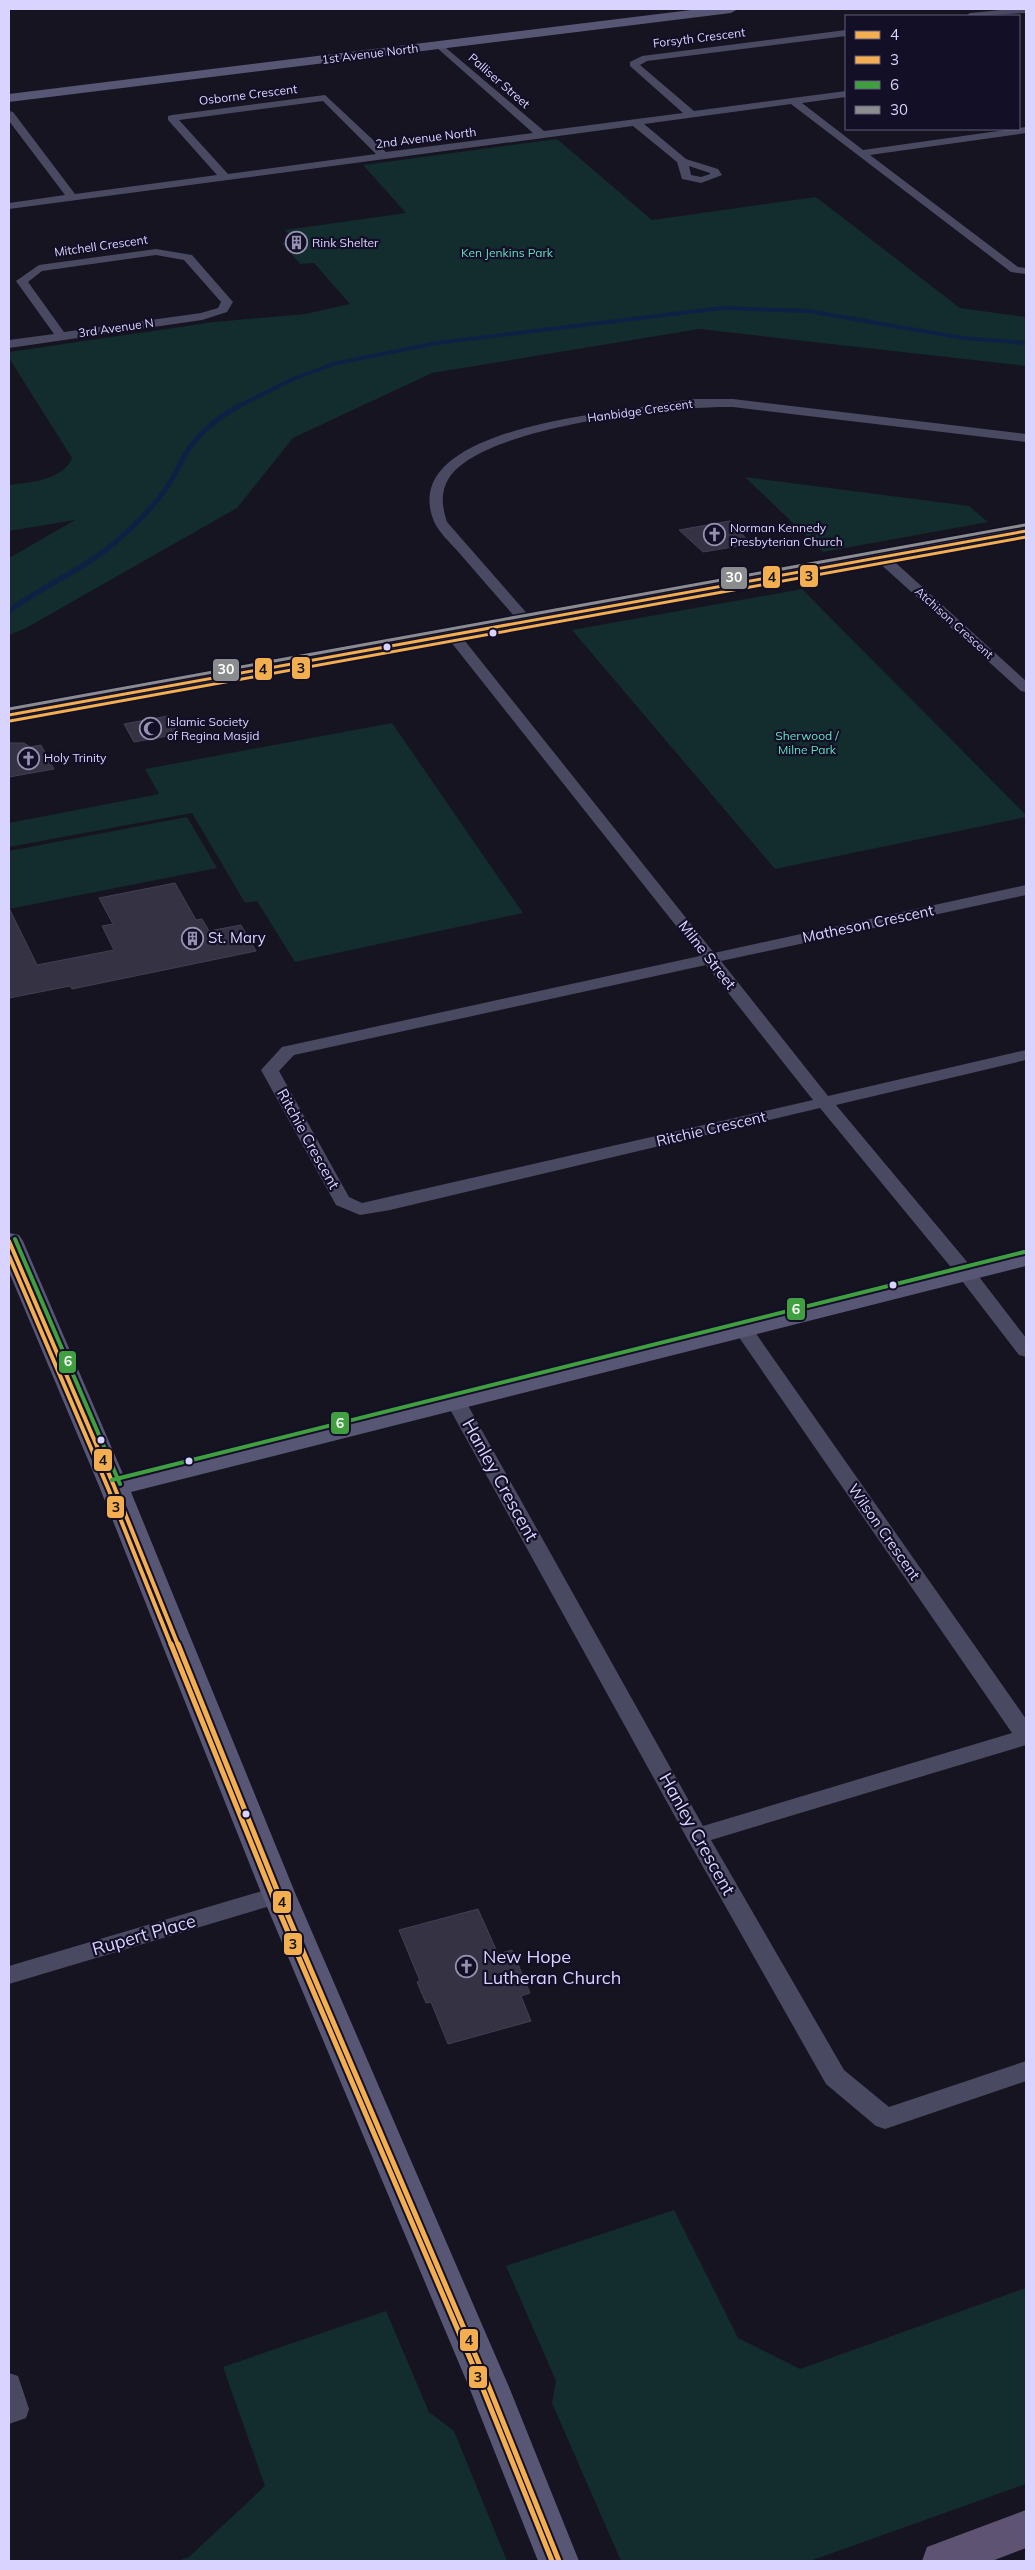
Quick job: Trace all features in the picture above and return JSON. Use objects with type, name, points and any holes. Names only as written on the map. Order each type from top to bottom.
[{"type":"main road","points":[[942,2561],[1026,2529]]},
{"type":"street","name":"1st Avenue North","points":[[9,98],[731,9]]},
{"type":"street","points":[[972,9],[982,15],[1026,10]]},
{"type":"street","name":"Forsyth Crescent","points":[[692,115],[633,64],[645,58],[845,32]]},
{"type":"street","name":"Palliser Street","points":[[439,45],[542,135]]},
{"type":"street","name":"2nd Avenue North","points":[[9,206],[845,94]]},
{"type":"street","name":"Osborne Crescent","points":[[225,177],[172,118],[324,98],[384,156]]},
{"type":"street","points":[[794,102],[1015,270],[1026,272]]},
{"type":"street","points":[[9,114],[73,198]]},
{"type":"street","points":[[636,123],[682,161]]},
{"type":"street","points":[[862,153],[1026,130]]},
{"type":"street","name":"Mitchell Crescent","points":[[61,336],[22,281],[39,268],[156,252],[188,257],[227,302],[223,310]]},
{"type":"street","name":"3rd Avenue N","points":[[9,344],[202,316],[223,310]]},
{"type":"street","name":"Hanbidge Crescent","points":[[526,621],[441,522],[435,509],[436,492],[443,478],[455,464],[505,438],[580,420],[694,402],[733,403],[1026,438]]},
{"type":"street","points":[[9,715],[1026,531]]},
{"type":"street","name":"Atchison Crescent","points":[[881,557],[1026,688]]},
{"type":"street","name":"Milne Street","points":[[452,634],[824,1102],[966,1273],[1026,1351]]},
{"type":"street","name":"Matheson Crescent","points":[[709,958],[1026,890]]},
{"type":"street","name":"Ritchie Crescent","points":[[709,958],[288,1051],[270,1070],[342,1200],[360,1209],[390,1204],[824,1102]]},
{"type":"street","points":[[824,1102],[1026,1055]]},
{"type":"street","points":[[9,1241],[114,1486],[278,1895],[489,2387],[559,2561]]},
{"type":"street","points":[[114,1486],[1026,1258]]},
{"type":"street","name":"Wilson Crescent","points":[[697,1836],[1026,1736],[743,1329]]},
{"type":"street","name":"Hanley Crescent","points":[[456,1402],[697,1836],[834,2077],[885,2119],[1026,2070]]},
{"type":"street","name":"Rupert Place","points":[[9,1975],[278,1895]]},
{"type":"street","points":[[9,2385],[16,2409],[9,2412]]},
{"type":"green space","name":"Ken Jenkins Park","points":[[557,139],[652,220],[816,197],[960,308],[1026,317],[1026,366],[699,329],[432,373],[293,438],[237,508],[26,628],[9,635],[9,558],[75,520],[9,531],[9,485],[53,476],[61,472],[72,458],[9,358],[9,352],[214,322],[305,314],[350,304],[314,263],[300,264],[282,243],[294,241],[285,230],[406,213],[363,165]]},
{"type":"green space","points":[[745,477],[969,506],[988,522],[823,552]]},
{"type":"green space","name":"Sherwood / Milne Park","points":[[802,589],[1026,817],[775,869],[572,630]]},
{"type":"green space","points":[[392,723],[523,913],[295,962],[257,901],[245,903],[192,813],[9,847],[9,823],[159,794],[145,769]]},
{"type":"green space","points":[[187,817],[217,868],[9,909],[9,851]]},
{"type":"green space","points":[[674,2210],[738,2338],[800,2369],[1026,2288],[1026,2484],[810,2561],[621,2561],[552,2403],[556,2381],[506,2266]]},
{"type":"green space","points":[[386,2311],[429,2412],[454,2431],[507,2561],[178,2561],[189,2557],[265,2486],[223,2367]]},
{"type":"building","name":"Norman Kennedy Presbyterian Church","points":[[730,521],[751,544],[703,552],[679,530]]},
{"type":"building","name":"Islamic Society of Regina Masjid","points":[[168,716],[179,734],[134,742],[124,724]]},
{"type":"building","name":"Holy Trinity","points":[[9,743],[24,743],[30,747],[41,745],[54,769],[9,777]]},
{"type":"building","name":"St. Mary","points":[[175,883],[196,920],[202,919],[209,931],[241,925],[256,951],[72,989],[70,986],[9,998],[9,908],[37,965],[114,950],[102,926],[113,924],[99,898]]},
{"type":"building","name":"New Hope Lutheran Church","points":[[478,1909],[498,1954],[512,1950],[530,1993],[521,1996],[531,2021],[448,2044],[431,2002],[426,2003],[417,1982],[420,1981],[399,1930]]},
{"type":"waterway","points":[[239,406],[293,379],[333,364],[436,343],[722,308],[808,311],[963,338],[1026,343]]},
{"type":"waterway","points":[[9,611],[92,560],[124,535],[162,494],[173,478],[182,459],[198,437],[239,406]]},
{"type":"transit line","name":"30","points":[[9,709],[1025,525]]},
{"type":"transit line","name":"4","points":[[9,715],[1026,531]]},
{"type":"transit line","name":"3","points":[[10,721],[1026,537]]},
{"type":"transit line","name":"6","points":[[15,1239],[120,1484]]},
{"type":"transit line","name":"4","points":[[9,1241],[114,1486],[279,1895],[489,2387],[559,2561]]},
{"type":"transit line","name":"6","points":[[112,1480],[1024,1252]]},
{"type":"transit line","name":"3","points":[[9,1256],[108,1488],[273,1897],[483,2389],[552,2561]]},
{"type":"place","name":"Rink Shelter","points":[[296,243]]},
{"type":"place","name":"Norman Kennedy Presbyterian Church","points":[[714,535]]},
{"type":"place","name":"Islamic Society of Regina Masjid","points":[[151,729]]},
{"type":"place","name":"Holy Trinity","points":[[28,758]]},
{"type":"place","name":"St. Mary","points":[[192,938]]},
{"type":"place","name":"New Hope Lutheran Church","points":[[467,1967]]}]
